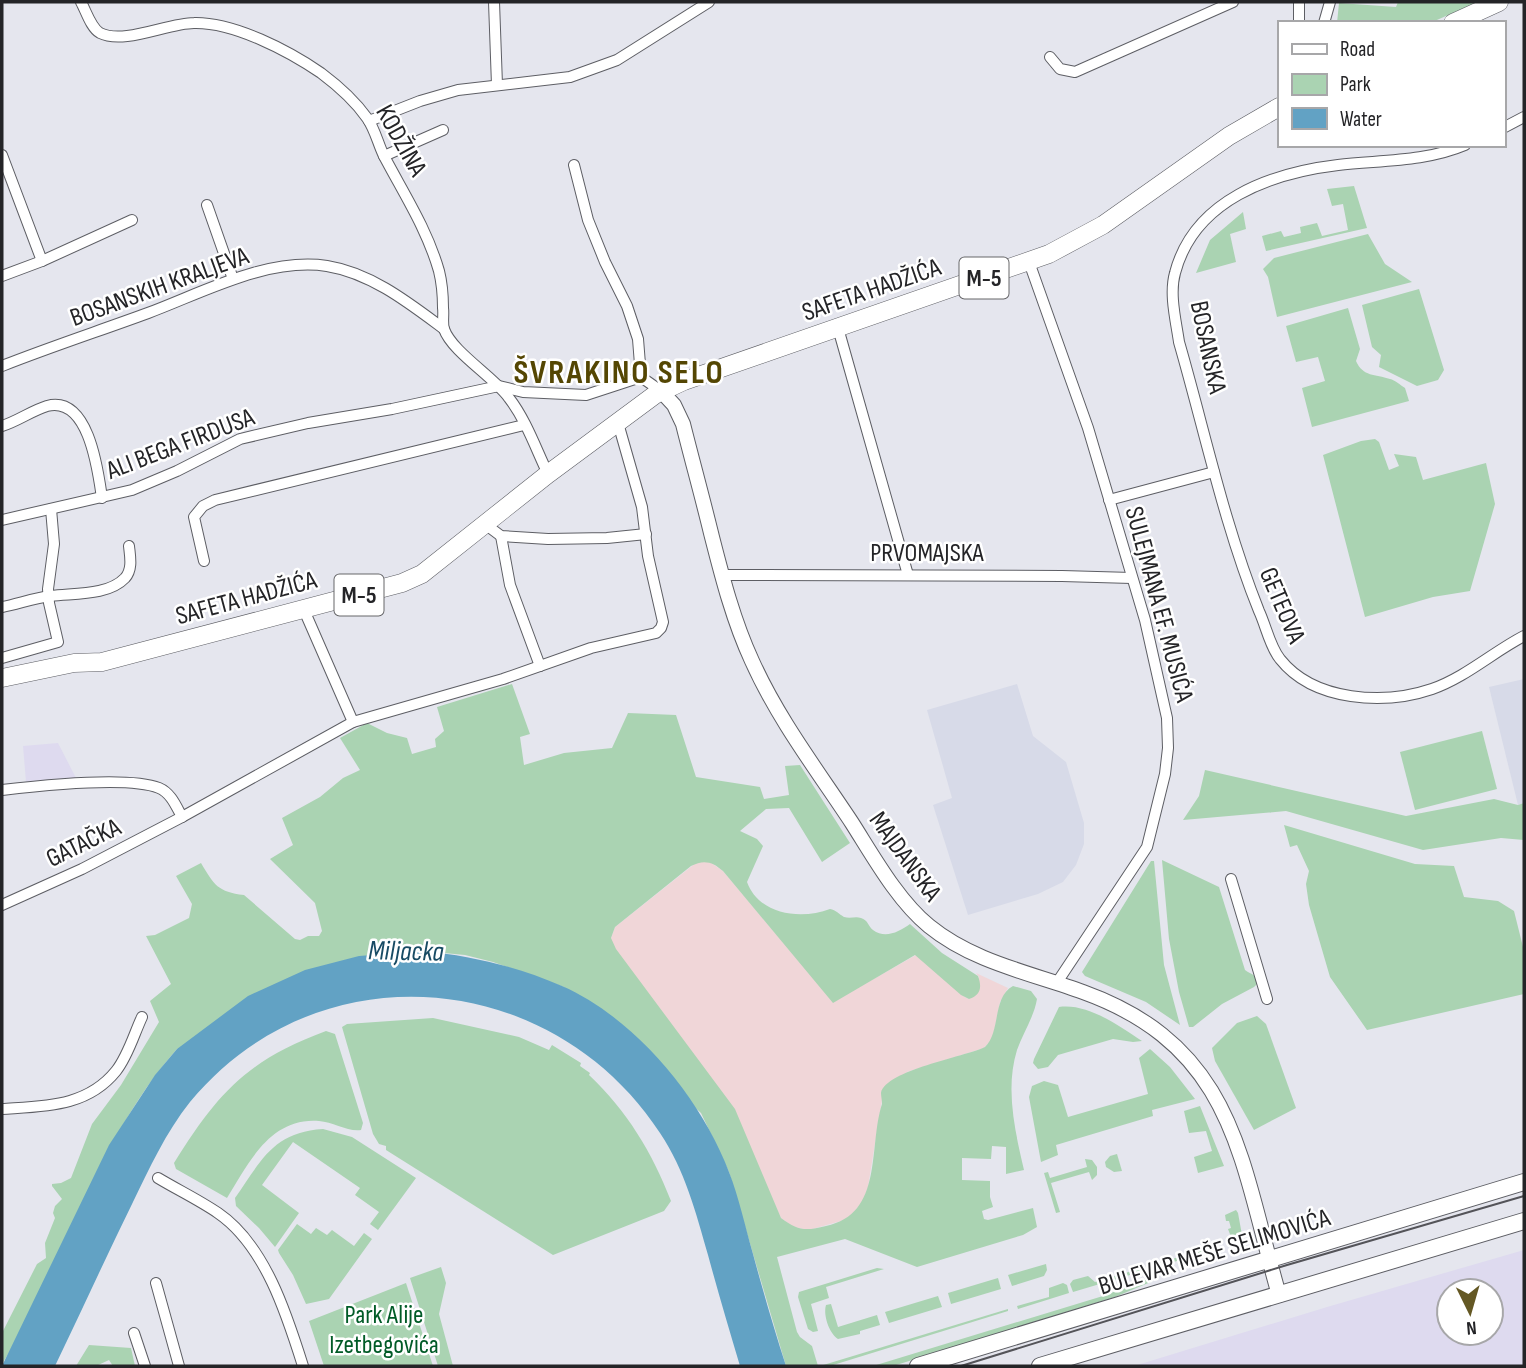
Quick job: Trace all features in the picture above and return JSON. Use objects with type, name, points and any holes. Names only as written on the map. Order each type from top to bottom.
[{"type":"main road","points":[[1457,21],[1499,2]]},
{"type":"main road","name":"SAFETA HADŽIĆA","points":[[2,678],[74,663],[102,662],[402,583],[422,574],[548,474],[661,391],[1049,254],[1103,225],[1229,136],[1278,108]]},
{"type":"main road","name":"BULEVAR MEŠE SELIMOVIĆA","points":[[918,1366],[1524,1182]]},
{"type":"main road","points":[[1040,1366],[1524,1221]]},
{"type":"street","name":"KODŽINA","points":[[81,2],[97,31],[103,34],[133,35],[176,24],[216,24],[294,56],[323,75],[369,121],[384,156],[415,212],[430,246],[441,283],[444,329]]},
{"type":"street","points":[[494,2],[497,85]]},
{"type":"street","points":[[369,121],[420,100],[458,90],[570,77],[617,60],[709,2]]},
{"type":"street","points":[[1050,57],[1060,69],[1075,72],[1233,2]]},
{"type":"street","points":[[1299,2],[1299,21]]},
{"type":"street","points":[[1325,21],[1330,2]]},
{"type":"street","points":[[1505,127],[1524,117]]},
{"type":"street","points":[[384,156],[443,130]]},
{"type":"street","name":"BOSANSKA","points":[[1214,471],[1179,342],[1174,308],[1174,274],[1191,235],[1228,199],[1298,172],[1407,160],[1457,147]]},
{"type":"street","points":[[2,155],[43,261]]},
{"type":"street","points":[[574,165],[588,220],[627,306],[638,339],[641,376],[661,391]]},
{"type":"street","points":[[207,205],[233,279]]},
{"type":"street","points":[[2,276],[43,261],[132,220]]},
{"type":"street","name":"SULEJMANA EF. MUSIĆA","points":[[1029,262],[1088,428],[1110,500],[1163,694],[1168,748],[1165,775],[1147,847],[1056,984]]},
{"type":"street","name":"BOSANSKIH KRALJEVA","points":[[2,366],[233,279],[290,266],[329,266],[373,282],[410,303],[444,329]]},
{"type":"street","points":[[838,328],[908,575]]},
{"type":"street","points":[[444,329],[465,355],[511,400],[548,474]]},
{"type":"street","points":[[499,386],[523,393],[586,395],[641,376]]},
{"type":"street","name":"ALI BEGA FIRDUSA","points":[[2,520],[132,490],[240,439],[308,422],[393,409],[499,386]]},
{"type":"street","name":"MAJDANSKA","points":[[661,391],[674,405],[683,424],[737,626],[765,689],[808,760],[912,909],[927,925],[971,952],[1084,992],[1147,1023],[1166,1036],[1195,1065],[1217,1099],[1234,1134],[1279,1295]]},
{"type":"street","points":[[2,426],[47,406],[62,406],[75,415],[84,427],[95,454],[103,498]]},
{"type":"street","points":[[485,524],[501,536],[569,539],[646,534],[642,507],[618,423]]},
{"type":"street","points":[[204,561],[194,516],[203,506],[215,500],[524,425]]},
{"type":"street","points":[[1110,500],[1214,471]]},
{"type":"street","name":"GETEOVA","points":[[1214,471],[1242,568],[1279,658],[1293,672],[1312,683],[1344,696],[1367,699],[1398,697],[1443,684],[1524,636]]},
{"type":"street","points":[[2,658],[58,642],[48,596],[54,544],[51,509]]},
{"type":"street","name":"GATAČKA","points":[[2,905],[82,869],[182,817],[353,722],[591,648],[656,633],[662,628],[663,622],[648,556],[646,534]]},
{"type":"street","points":[[501,536],[510,586],[540,666]]},
{"type":"street","points":[[2,607],[48,596],[77,594],[113,586],[127,576],[130,570],[129,546]]},
{"type":"street","name":"PRVOMAJSKA","points":[[722,575],[1132,578]]},
{"type":"street","points":[[304,610],[353,722]]},
{"type":"street","name":"GATAČKA","points":[[2,790],[105,783],[138,784],[159,788],[170,796],[182,817]]},
{"type":"street","points":[[1231,880],[1268,999]]},
{"type":"street","points":[[2,1110],[75,1101],[91,1095],[118,1069],[142,1017]]},
{"type":"street","points":[[158,1178],[220,1214],[252,1250],[280,1296],[303,1366]]},
{"type":"street","points":[[156,1283],[179,1366]]},
{"type":"street","points":[[134,1333],[145,1366]]},
{"type":"shaded area","points":[[1524,679],[1524,803],[1518,805],[1489,687]]},
{"type":"shaded area","points":[[1017,684],[1033,736],[1066,762],[1084,823],[1084,844],[1076,865],[1063,882],[1038,894],[968,915],[933,805],[952,798],[927,710]]},
{"type":"shaded area","points":[[58,743],[76,778],[26,782],[23,746]]},
{"type":"shaded area","points":[[697,862],[710,862],[723,871],[833,1002],[916,955],[969,999],[979,977],[976,973],[1008,988],[1000,1002],[993,1038],[984,1048],[907,1072],[882,1100],[868,1187],[863,1201],[848,1219],[809,1230],[793,1227],[781,1218],[759,1169],[612,944],[615,927]]},
{"type":"shaded area","points":[[1524,1250],[1524,1366],[1134,1366],[1327,1307]]},
{"type":"green space","points":[[1398,2],[1478,2],[1435,21],[1337,21],[1339,3],[1396,7]]},
{"type":"green space","points":[[1354,186],[1367,228],[1266,251],[1262,236],[1281,231],[1284,237],[1301,233],[1300,227],[1317,223],[1322,236],[1348,230],[1343,204],[1332,206],[1327,189]]},
{"type":"green space","points":[[1243,212],[1246,229],[1230,234],[1236,262],[1196,273],[1210,240]]},
{"type":"green space","points":[[1368,234],[1385,264],[1412,282],[1277,317],[1268,277],[1263,269],[1274,258]]},
{"type":"green space","points":[[1419,289],[1444,370],[1438,380],[1417,386],[1379,367],[1381,355],[1372,347],[1362,305]]},
{"type":"green space","points":[[1348,308],[1360,349],[1356,361],[1359,366],[1370,374],[1398,383],[1405,388],[1409,401],[1312,427],[1302,388],[1325,381],[1318,357],[1296,362],[1286,326]]},
{"type":"green space","points":[[1375,439],[1379,442],[1389,470],[1399,466],[1394,454],[1416,457],[1423,480],[1486,463],[1495,504],[1470,591],[1433,597],[1365,617],[1323,455],[1361,441]]},
{"type":"green space","points":[[512,684],[530,734],[520,737],[524,765],[564,753],[612,748],[628,713],[676,715],[696,777],[760,787],[764,799],[789,795],[785,766],[800,765],[850,843],[822,862],[789,808],[766,809],[740,831],[757,839],[763,846],[747,882],[753,893],[761,902],[782,912],[806,914],[830,909],[844,917],[859,917],[873,930],[882,934],[897,932],[910,924],[942,953],[978,976],[979,990],[969,999],[915,955],[833,1003],[723,871],[708,862],[691,866],[615,927],[611,938],[616,949],[735,1109],[781,1218],[797,1228],[813,1229],[844,1219],[857,1208],[866,1193],[870,1177],[882,1104],[881,1093],[886,1085],[911,1071],[985,1047],[993,1033],[1002,998],[1013,986],[1031,991],[1037,999],[1013,1065],[1015,1125],[1024,1170],[1006,1174],[1006,1147],[992,1146],[991,1159],[962,1158],[962,1180],[990,1181],[993,1207],[982,1211],[984,1219],[1033,1208],[1037,1227],[1023,1235],[917,1267],[845,1239],[777,1257],[797,1332],[812,1346],[818,1366],[786,1366],[729,1172],[701,1113],[564,987],[493,962],[465,955],[423,951],[177,1049],[155,1076],[117,1135],[2,1364],[2,1333],[37,1264],[46,1258],[45,1243],[55,1218],[53,1213],[55,1206],[62,1199],[52,1184],[71,1178],[92,1124],[121,1085],[159,1022],[150,1001],[171,984],[146,936],[155,935],[189,918],[192,904],[176,876],[201,863],[218,886],[228,892],[244,895],[295,939],[319,936],[322,931],[315,903],[270,859],[293,845],[282,818],[360,770],[340,738],[367,723],[387,733],[407,738],[412,754],[436,747],[435,739],[444,731],[437,707]]},
{"type":"green space","points":[[1482,731],[1497,789],[1415,810],[1400,752]]},
{"type":"green space","points":[[1205,770],[1406,816],[1494,799],[1518,805],[1524,803],[1524,840],[1501,838],[1423,850],[1286,811],[1183,820],[1199,796]]},
{"type":"green space","points":[[1284,825],[1415,864],[1454,866],[1464,897],[1498,901],[1514,911],[1524,951],[1524,994],[1367,1030],[1330,977],[1309,905],[1306,884],[1309,871],[1297,845],[1290,847]]},
{"type":"green space","points":[[1162,860],[1219,887],[1245,970],[1254,975],[1257,981],[1254,987],[1222,1004],[1193,1027],[1189,1027],[1179,992],[1169,939]]},
{"type":"green space","points":[[1151,861],[1154,861],[1164,965],[1180,1025],[1146,1002],[1085,976],[1082,972]]},
{"type":"green space","points":[[1059,1007],[1092,1012],[1142,1041],[1113,1039],[1058,1055],[1048,1067],[1038,1069],[1033,1063],[1034,1059]]},
{"type":"green space","points":[[1257,1016],[1266,1024],[1296,1108],[1254,1130],[1215,1061],[1212,1048],[1237,1023]]},
{"type":"green space","points":[[433,1018],[519,1037],[549,1050],[552,1045],[581,1063],[580,1066],[590,1073],[627,1118],[647,1149],[671,1201],[664,1211],[553,1255],[386,1150],[386,1146],[379,1144],[373,1134],[342,1027],[347,1024]]},
{"type":"green space","points":[[326,1031],[335,1034],[363,1123],[361,1130],[319,1121],[302,1122],[287,1127],[262,1145],[227,1198],[176,1169],[174,1163],[205,1117],[236,1082],[275,1054]]},
{"type":"green space","points":[[1150,1049],[1170,1067],[1195,1099],[1152,1110],[1153,1116],[1056,1145],[1058,1155],[1041,1162],[1029,1097],[1032,1086],[1044,1081],[1058,1085],[1068,1117],[1148,1094],[1139,1058]]},
{"type":"green space","points":[[1200,1106],[1224,1166],[1198,1173],[1194,1157],[1212,1151],[1206,1131],[1189,1133],[1184,1111]]},
{"type":"green space","points":[[323,1129],[352,1137],[416,1178],[378,1230],[370,1224],[379,1212],[355,1195],[360,1188],[293,1142],[262,1185],[299,1213],[275,1247],[236,1206],[235,1198],[261,1161],[280,1142],[306,1131]]},
{"type":"green space","points":[[1117,1154],[1122,1171],[1114,1172],[1106,1167],[1105,1162],[1110,1156]]},
{"type":"green space","points":[[1085,1159],[1092,1160],[1097,1167],[1097,1175],[1092,1180],[1089,1172],[1051,1183],[1060,1212],[1056,1213],[1044,1173],[1048,1172],[1050,1178],[1087,1167]]},
{"type":"green space","points":[[1236,1210],[1242,1235],[1238,1241],[1233,1242],[1228,1229],[1231,1228],[1229,1221],[1226,1221],[1225,1215]]},
{"type":"green space","points":[[297,1224],[311,1234],[316,1228],[327,1235],[332,1230],[354,1246],[364,1233],[372,1239],[329,1299],[306,1304],[279,1253],[278,1250]]},
{"type":"green space","points":[[1216,1246],[1217,1249],[1073,1292],[1070,1284],[1073,1280],[1088,1276],[1095,1282]]},
{"type":"green space","points":[[1046,1264],[1044,1276],[1012,1286],[1008,1275]]},
{"type":"green space","points":[[441,1267],[446,1283],[439,1314],[453,1366],[438,1366],[410,1278]]},
{"type":"green space","points":[[877,1268],[884,1269],[826,1287],[829,1298],[811,1304],[818,1331],[808,1329],[798,1297],[799,1292]]},
{"type":"green space","points":[[1152,1277],[1153,1281],[1115,1297],[893,1366],[873,1366],[1103,1296]]},
{"type":"green space","points":[[998,1278],[1001,1289],[951,1304],[948,1293]]},
{"type":"green space","name":"Park Alije Izetbegovića","points":[[406,1283],[433,1366],[324,1366],[309,1321]]},
{"type":"green space","points":[[1063,1283],[1067,1285],[1069,1293],[1018,1309],[1017,1306],[1049,1297],[1049,1288]]},
{"type":"green space","points":[[938,1296],[942,1307],[889,1323],[885,1312]]},
{"type":"green space","points":[[831,1304],[838,1327],[877,1315],[880,1325],[860,1331],[860,1334],[838,1339],[826,1319],[826,1305]]},
{"type":"green space","points":[[1008,1309],[830,1366],[820,1366]]},
{"type":"green space","points":[[89,1345],[131,1348],[135,1366],[113,1366],[109,1360],[96,1366],[76,1366]]},
{"type":"water","name":"Miljacka","points":[[423,951],[493,963],[562,986],[615,1018],[640,1039],[662,1063],[701,1116],[729,1172],[786,1366],[740,1366],[683,1177],[660,1133],[614,1078],[559,1037],[498,1010],[433,997],[366,1000],[302,1018],[243,1052],[190,1102],[166,1138],[55,1366],[2,1366],[109,1145],[155,1075],[177,1049],[248,996],[305,970],[359,956]]},
{"type":"tram line","points":[[961,1366],[1287,1265],[1524,1196]]},
{"type":"district","name":"ŠVRAKINO SELO","points":[[619,371]]}]
